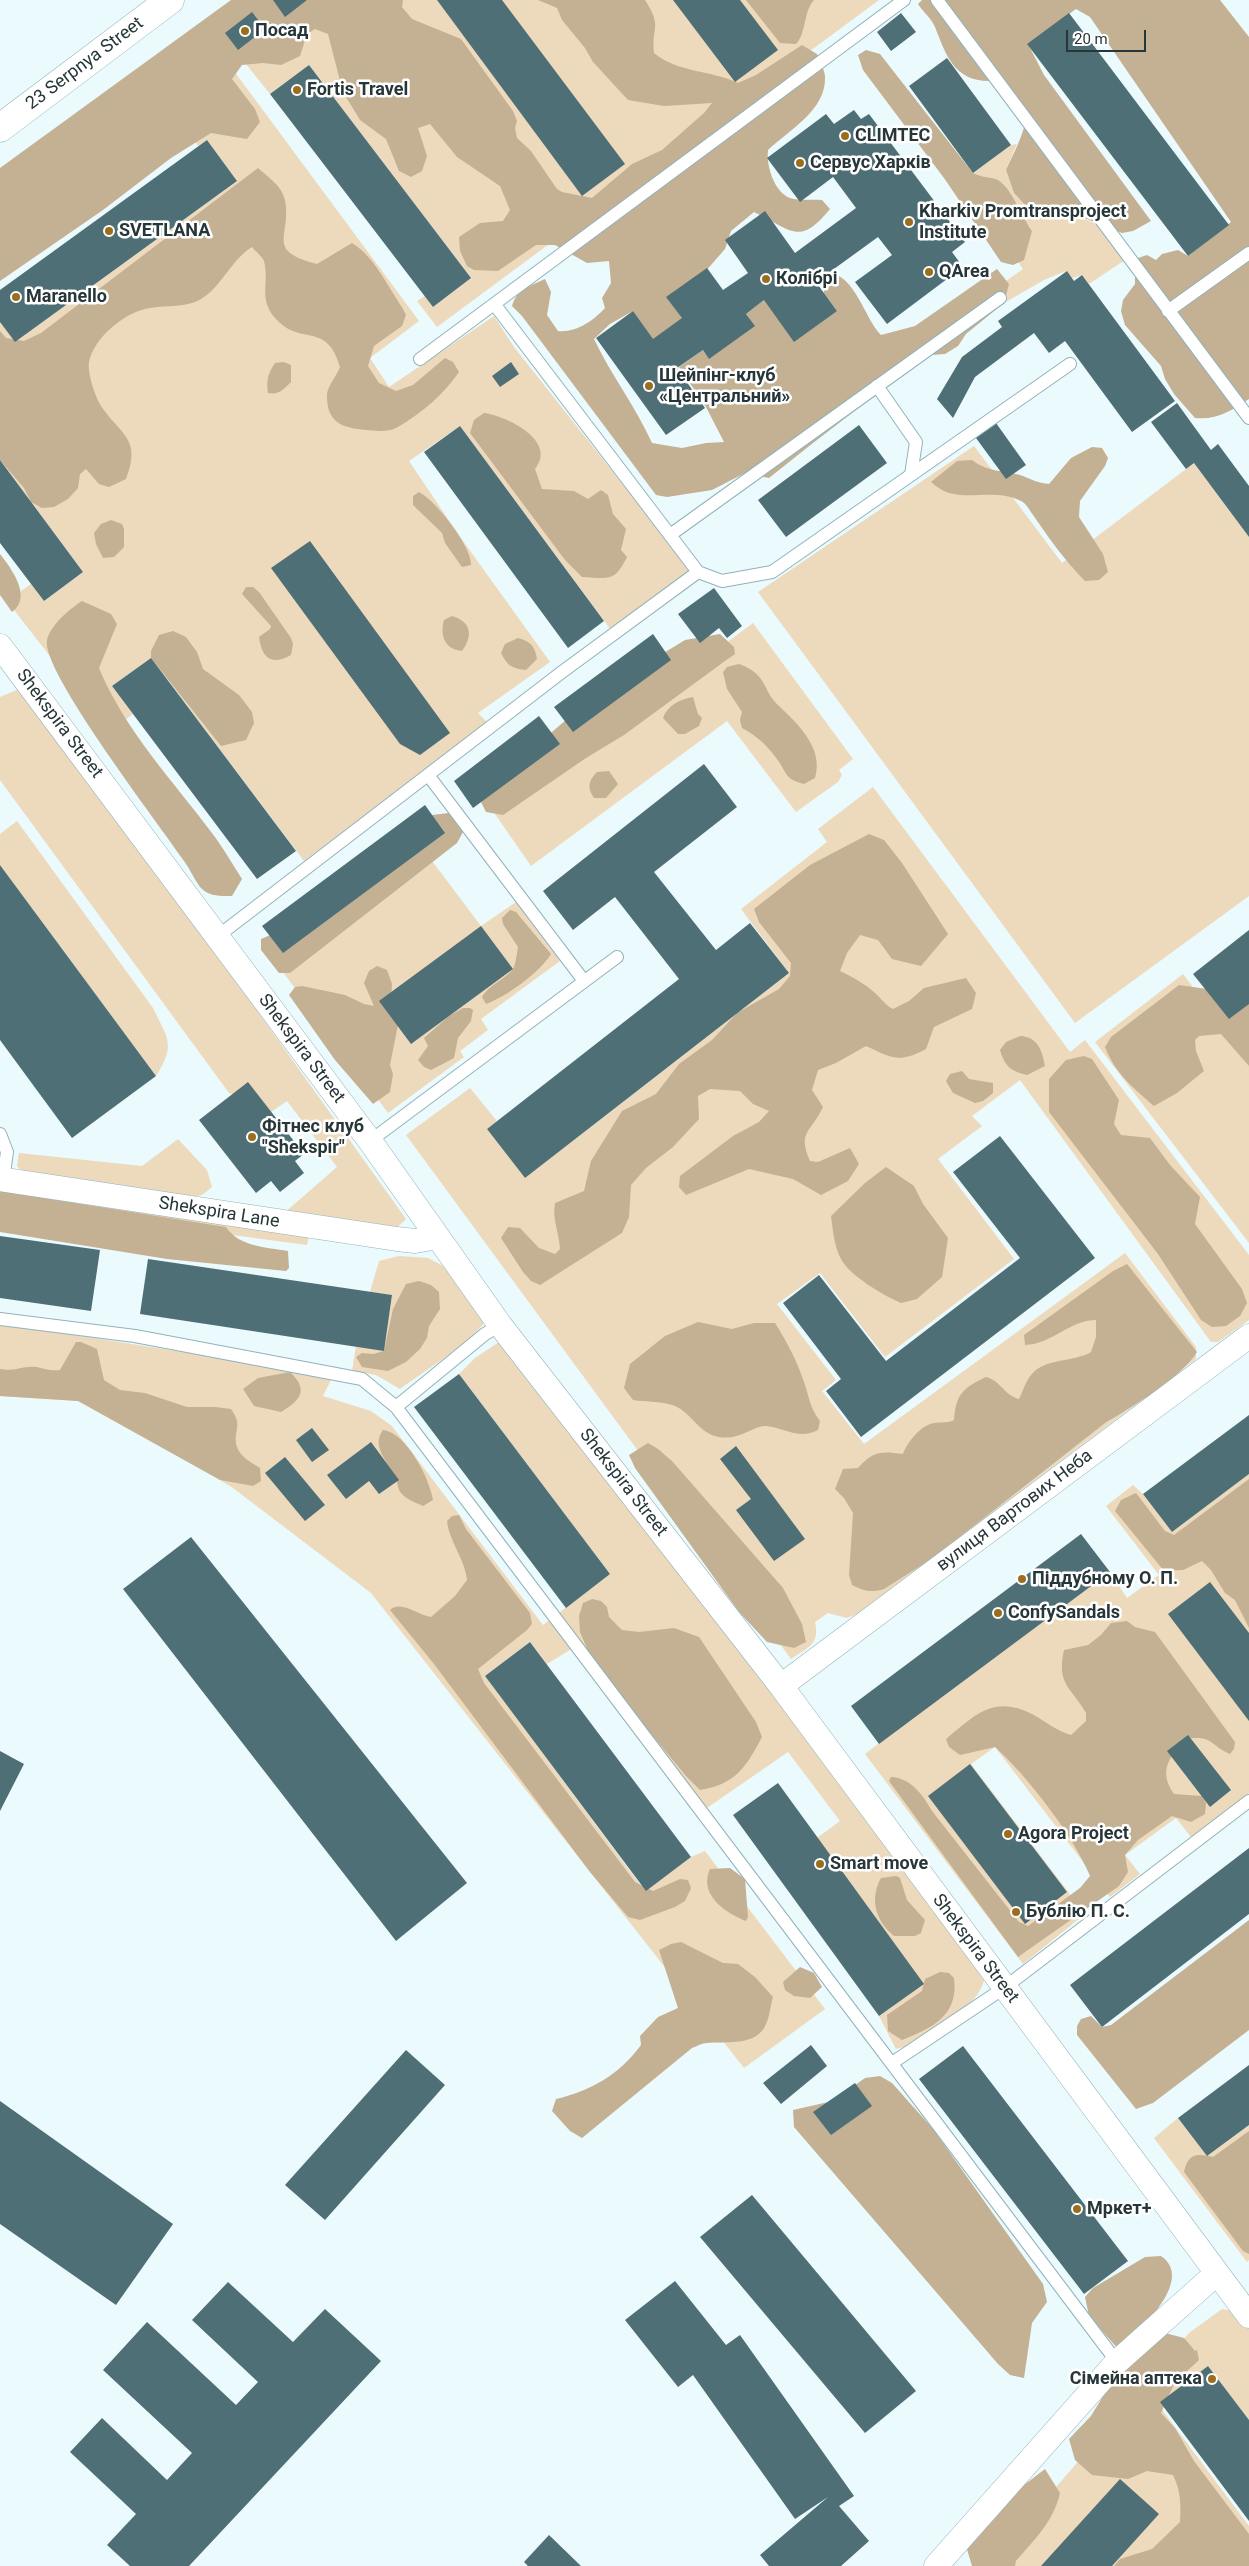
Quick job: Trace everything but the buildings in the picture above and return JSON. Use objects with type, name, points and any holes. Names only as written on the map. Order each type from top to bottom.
[{"type":"street","name":"23 Serpnya Street","points":[[0,128],[170,0]]},
{"type":"street","name":"Shekspira Street","points":[[0,646],[370,1141],[500,1325],[781,1686],[1249,2316]]},
{"type":"street","name":"Shekspira Lane","points":[[1,1180],[397,1239],[414,1241],[438,1237]]},
{"type":"street","name":"вулиця Вартових Неба","points":[[781,1686],[1249,1336]]},
{"type":"street","points":[[936,2566],[1117,2362],[1217,2273]]},
{"type":"lane","points":[[420,359],[904,0]]},
{"type":"lane","points":[[937,0],[1249,418]]},
{"type":"lane","points":[[1168,311],[1249,253]]},
{"type":"lane","points":[[670,535],[1000,298]]},
{"type":"lane","points":[[495,305],[698,572],[722,581],[772,572],[1070,364]]},
{"type":"lane","points":[[877,386],[916,442],[911,474]]},
{"type":"lane","points":[[218,936],[698,572]]},
{"type":"lane","points":[[428,775],[584,981]]},
{"type":"lane","points":[[370,1141],[617,956]]},
{"type":"lane","points":[[0,1134],[7,1152],[1,1180]]},
{"type":"lane","points":[[0,1319],[135,1336],[362,1379],[396,1407],[1117,2362]]},
{"type":"lane","points":[[396,1407],[485,1334],[500,1325]]},
{"type":"lane","points":[[892,2063],[1004,1988],[1249,1802]]},
{"type":"shaded area","points":[[231,0],[403,0],[402,7],[412,19],[461,39],[513,111],[517,121],[515,128],[517,138],[531,151],[557,189],[562,192],[592,198],[632,164],[662,150],[704,113],[712,103],[664,106],[628,100],[593,62],[585,48],[562,20],[557,8],[538,0],[645,0],[654,16],[654,53],[684,68],[738,83],[756,75],[802,45],[817,54],[825,76],[824,88],[820,99],[796,127],[768,150],[768,163],[775,184],[784,195],[797,199],[822,200],[830,209],[810,228],[795,232],[754,212],[731,231],[725,249],[697,281],[687,322],[652,348],[633,311],[610,324],[594,339],[652,443],[682,448],[706,443],[724,442],[706,407],[679,367],[703,350],[709,358],[754,326],[746,314],[764,300],[837,311],[824,293],[823,276],[827,273],[837,275],[852,288],[881,335],[915,326],[997,269],[1009,284],[1004,303],[966,334],[958,346],[945,354],[931,355],[849,415],[769,478],[745,473],[712,490],[667,497],[656,495],[522,316],[512,306],[514,300],[521,292],[545,279],[551,292],[547,315],[558,331],[578,328],[590,322],[605,308],[602,298],[611,283],[609,261],[587,263],[555,245],[536,245],[498,271],[474,270],[467,266],[460,251],[459,237],[480,223],[503,221],[510,210],[500,186],[457,157],[430,124],[418,128],[427,156],[422,171],[411,177],[399,171],[386,139],[360,120],[343,92],[328,34],[315,29],[307,34],[300,56],[281,65],[263,63],[242,65],[232,79],[255,109],[260,122],[247,139],[211,133],[171,158],[103,210],[0,281],[0,168]]},
{"type":"shaded area","points":[[266,0],[879,0],[437,327],[417,301],[425,296],[433,307],[471,278],[309,65],[270,94],[221,33]]},
{"type":"shaded area","points":[[746,0],[814,0],[808,10],[802,34],[796,44],[780,43]]},
{"type":"shaded area","points":[[922,0],[1220,0],[1249,37],[1249,399],[1230,411],[1217,416],[1195,418],[1174,394],[1165,379],[1161,366],[1125,325],[1121,311],[1123,300],[1135,284],[1135,259],[1147,255],[1156,260],[1162,254],[1178,250],[1188,256],[1231,222],[1090,17],[1076,9],[1028,44],[1044,75],[1151,221],[1133,231],[1122,233],[1051,205],[1025,205],[1014,193],[1006,170],[1025,125],[1026,118],[989,81],[977,80],[959,71],[943,47],[934,24],[918,4]]},
{"type":"shaded area","points":[[211,40],[419,321],[370,358],[389,387],[494,316],[514,347],[692,572],[611,630],[460,426],[409,461],[458,534],[550,662],[478,713],[488,723],[304,861],[151,658],[112,686],[133,714],[109,732],[7,601],[31,584],[44,601],[83,572],[0,460],[0,322],[15,342],[237,181],[207,140],[198,146],[153,82]]},
{"type":"shaded area","points":[[866,50],[880,54],[973,173],[996,179],[1006,188],[1032,231],[1024,260],[1013,265],[1001,262],[944,178],[863,70],[858,55]]},
{"type":"shaded area","points":[[1017,144],[1006,170],[1014,193],[1025,205],[1051,205],[1101,226],[1125,260],[1089,284],[1082,275],[1072,278],[1066,271],[1044,280],[1004,303],[1006,281],[1023,269],[1018,262],[1032,231],[1011,194],[1001,182],[973,173],[1011,145]]},
{"type":"shaded area","points":[[258,168],[281,190],[285,200],[284,241],[285,247],[291,253],[301,259],[317,264],[352,243],[374,264],[402,307],[406,315],[402,326],[374,346],[368,366],[379,383],[396,391],[413,385],[445,358],[453,362],[459,372],[431,403],[414,417],[396,428],[386,431],[366,430],[350,428],[338,422],[329,412],[327,404],[329,388],[340,367],[335,353],[321,339],[295,332],[286,328],[277,320],[267,305],[264,261],[252,247],[237,260],[218,284],[204,297],[189,304],[145,309],[128,316],[103,336],[92,353],[89,367],[95,393],[100,405],[123,433],[131,447],[132,455],[126,479],[109,487],[99,484],[86,469],[80,474],[78,488],[68,499],[54,507],[42,508],[31,502],[24,488],[0,460],[0,331],[6,338],[24,341],[41,333]]},
{"type":"shaded area","points":[[284,362],[291,365],[291,382],[278,392],[268,393],[267,381],[271,370],[275,363]]},
{"type":"shaded area","points":[[484,413],[505,419],[527,432],[535,440],[540,449],[540,459],[535,469],[542,489],[574,491],[588,499],[601,490],[608,495],[613,514],[626,529],[621,550],[627,557],[614,575],[605,578],[582,577],[565,560],[470,433],[474,420]]},
{"type":"shaded area","points":[[974,446],[1062,563],[1194,463],[1249,537],[1249,896],[1075,1023],[758,592]]},
{"type":"shaded area","points":[[1092,447],[1102,448],[1108,458],[1105,466],[1080,501],[1079,517],[1103,554],[1108,572],[1099,580],[1085,581],[1057,549],[1023,502],[997,495],[952,494],[941,490],[931,482],[957,461],[972,460],[991,469],[1049,484],[1071,458]]},
{"type":"shaded area","points":[[419,492],[434,504],[451,524],[466,547],[471,565],[462,567],[445,543],[442,533],[413,505],[413,496]]},
{"type":"shaded area","points":[[111,520],[122,524],[124,529],[124,547],[114,557],[103,558],[96,544],[94,533],[101,524]]},
{"type":"shaded area","points":[[0,554],[14,575],[20,591],[21,599],[18,606],[12,612],[0,595]]},
{"type":"shaded area","points":[[246,587],[253,587],[259,592],[291,638],[293,644],[291,655],[273,660],[265,655],[259,637],[270,629],[271,626],[242,594]]},
{"type":"shaded area","points":[[82,601],[111,614],[117,624],[99,668],[122,713],[152,756],[215,837],[242,879],[232,896],[219,896],[207,893],[200,887],[186,864],[81,714],[62,683],[50,657],[47,640],[52,628]]},
{"type":"shaded area","points":[[452,616],[464,622],[469,630],[468,640],[462,651],[456,650],[447,644],[443,636],[444,620]]},
{"type":"shaded area","points":[[753,623],[853,759],[839,770],[842,775],[838,782],[796,812],[727,721],[531,866],[495,814]]},
{"type":"shaded area","points":[[173,631],[186,637],[197,652],[203,669],[239,695],[252,712],[254,723],[246,740],[221,746],[151,658],[151,651],[159,635]]},
{"type":"shaded area","points":[[720,634],[734,647],[735,654],[624,735],[586,758],[503,815],[486,812],[481,802],[502,775],[595,695],[685,640]]},
{"type":"shaded area","points":[[518,638],[531,645],[536,654],[537,659],[526,670],[511,666],[505,661],[501,653],[505,644]]},
{"type":"shaded area","points":[[739,664],[749,668],[760,678],[774,701],[808,738],[816,757],[815,778],[804,784],[790,778],[765,745],[742,728],[740,720],[742,712],[727,689],[723,672],[727,667]]},
{"type":"shaded area","points":[[21,688],[165,882],[406,1219],[394,1230],[283,1214],[337,1167],[287,1101],[271,1112],[229,1093],[0,780],[0,697]]},
{"type":"shaded area","points":[[693,697],[698,714],[702,718],[699,726],[685,734],[678,734],[663,718],[675,704],[683,699]]},
{"type":"shaded area","points":[[609,771],[618,784],[606,798],[594,798],[590,791],[592,778],[597,772]]},
{"type":"shaded area","points":[[873,787],[1070,1052],[1085,1040],[1249,1255],[1249,1320],[1218,1342],[1211,1342],[1020,1080],[972,1116],[982,1126],[938,1159],[1014,1259],[885,1357],[820,1273],[777,1304],[836,1380],[822,1391],[864,1444],[1125,1253],[1196,1347],[1196,1359],[857,1614],[847,1618],[828,1613],[815,1622],[816,1636],[814,1641],[791,1659],[406,1135],[470,1088],[497,1121],[487,1129],[525,1178],[789,973],[741,909],[827,842],[818,829]]},
{"type":"shaded area","points":[[449,813],[460,822],[463,832],[457,843],[290,973],[279,973],[261,950],[261,939],[282,930],[432,815]]},
{"type":"shaded area","points":[[17,821],[153,1008],[168,1042],[166,1057],[156,1076],[0,865],[0,834]]},
{"type":"shaded area","points":[[869,834],[884,840],[902,863],[948,934],[921,966],[892,959],[878,940],[860,935],[847,953],[840,971],[867,987],[893,1009],[909,1001],[924,988],[966,978],[976,993],[972,1009],[934,1027],[926,1049],[903,1058],[896,1058],[866,1046],[836,1063],[818,1070],[812,1090],[823,1107],[807,1132],[805,1138],[806,1151],[810,1161],[818,1162],[850,1148],[859,1164],[848,1181],[821,1195],[793,1179],[749,1169],[686,1195],[679,1187],[680,1176],[733,1136],[759,1122],[769,1111],[753,1104],[740,1091],[710,1089],[698,1096],[699,1119],[673,1147],[646,1168],[631,1185],[629,1217],[622,1233],[540,1285],[531,1281],[501,1238],[508,1227],[520,1228],[539,1248],[555,1254],[560,1249],[554,1215],[555,1203],[584,1191],[591,1161],[622,1111],[656,1094],[679,1064],[712,1040],[737,1013],[779,989],[790,976],[791,963],[759,922],[754,909],[810,865]]},
{"type":"shaded area","points":[[432,861],[481,926],[516,902],[560,961],[481,1019],[488,1030],[460,1051],[464,1057],[388,1113],[283,972]]},
{"type":"shaded area","points":[[510,910],[516,912],[551,954],[522,983],[503,996],[486,1004],[482,997],[485,992],[512,971],[515,965],[518,947],[503,924],[502,918]]},
{"type":"shaded area","points":[[377,966],[387,970],[392,984],[391,1001],[399,1020],[390,1065],[393,1074],[390,1092],[373,1104],[335,1060],[289,995],[295,987],[302,986],[345,995],[364,1004],[374,1006],[364,983],[369,971]]},
{"type":"shaded area","points":[[1183,974],[1249,1060],[1249,1243],[1095,1042]]},
{"type":"shaded area","points":[[1179,985],[1249,995],[1249,1066],[1221,1034],[1199,1036],[1195,1040],[1196,1051],[1204,1071],[1177,1093],[1154,1106],[1119,1072],[1105,1047],[1111,1037]]},
{"type":"shaded area","points":[[463,1008],[473,1010],[471,1021],[458,1038],[454,1058],[431,1070],[424,1067],[418,1060],[428,1046],[424,1038],[449,1016]]},
{"type":"shaded area","points":[[1020,1036],[1031,1039],[1038,1045],[1045,1066],[1027,1075],[1009,1067],[1004,1061],[1000,1050],[1006,1042]]},
{"type":"shaded area","points":[[1084,1056],[1092,1059],[1119,1100],[1114,1124],[1121,1135],[1150,1138],[1170,1165],[1200,1197],[1195,1224],[1242,1289],[1247,1303],[1240,1316],[1226,1326],[1212,1327],[1201,1320],[1158,1254],[1049,1112],[1049,1079],[1066,1060]]},
{"type":"shaded area","points":[[962,1071],[969,1079],[993,1083],[993,1093],[983,1101],[975,1103],[953,1093],[946,1081],[950,1074]]},
{"type":"shaded area","points":[[178,1139],[207,1170],[212,1187],[202,1195],[187,1198],[21,1170],[17,1166],[19,1153],[142,1166]]},
{"type":"shaded area","points":[[886,1167],[914,1186],[923,1204],[948,1238],[942,1277],[917,1299],[901,1303],[859,1278],[845,1265],[837,1249],[831,1216],[865,1183]]},
{"type":"shaded area","points":[[0,1187],[309,1236],[307,1245],[0,1204]]},
{"type":"shaded area","points":[[0,1191],[226,1227],[238,1239],[262,1247],[288,1251],[289,1268],[286,1271],[167,1259],[0,1232]]},
{"type":"shaded area","points":[[399,1256],[428,1258],[447,1268],[487,1318],[472,1336],[460,1346],[400,1389],[376,1375],[352,1371],[356,1346],[384,1350],[392,1295],[370,1292],[379,1261]]},
{"type":"shaded area","points":[[1127,1264],[1197,1352],[1190,1362],[1168,1382],[1105,1423],[933,1558],[884,1589],[868,1591],[852,1585],[849,1575],[853,1513],[844,1498],[835,1489],[843,1469],[858,1468],[873,1455],[883,1453],[903,1454],[914,1436],[926,1426],[954,1420],[957,1404],[962,1393],[986,1377],[995,1381],[1010,1395],[1019,1399],[1028,1379],[1044,1365],[1091,1352],[1096,1337],[1096,1320],[1078,1324],[1035,1344],[1025,1345],[1024,1335],[1113,1271]]},
{"type":"shaded area","points":[[419,1281],[431,1285],[439,1292],[440,1309],[429,1326],[427,1338],[420,1349],[406,1362],[388,1371],[362,1367],[356,1357],[362,1353],[373,1354],[384,1351],[393,1309],[406,1284]]},
{"type":"shaded area","points":[[698,1322],[732,1329],[754,1323],[775,1323],[788,1344],[812,1407],[820,1421],[818,1430],[811,1433],[798,1434],[773,1427],[761,1426],[738,1436],[723,1438],[709,1434],[686,1413],[675,1406],[660,1402],[633,1400],[624,1388],[630,1364],[665,1336]]},
{"type":"shaded area","points":[[0,1323],[333,1376],[323,1396],[371,1411],[392,1426],[543,1625],[610,1574],[459,1374],[475,1358],[505,1338],[689,1577],[985,1977],[974,1999],[942,2025],[907,2046],[896,2049],[879,2016],[923,1984],[817,1838],[840,1821],[788,1752],[704,1810],[578,1645],[547,1664],[530,1642],[485,1676],[645,1891],[691,1857],[705,1851],[825,2009],[744,2068],[371,1593],[233,1488],[94,1402],[0,1396]]},
{"type":"shaded area","points":[[76,1342],[81,1342],[97,1349],[104,1380],[120,1390],[145,1393],[187,1407],[231,1409],[237,1420],[237,1447],[243,1457],[260,1468],[261,1481],[253,1486],[220,1480],[78,1401],[0,1396],[0,1369],[10,1370],[36,1367],[60,1370]]},
{"type":"shaded area","points":[[290,1372],[299,1384],[300,1394],[294,1403],[281,1412],[254,1406],[243,1389],[258,1378]]},
{"type":"shaded area","points":[[383,1430],[392,1433],[400,1439],[416,1458],[427,1480],[433,1500],[423,1506],[400,1492],[395,1476],[379,1448],[380,1436]]},
{"type":"shaded area","points":[[648,1443],[672,1461],[783,1588],[802,1624],[806,1642],[794,1648],[767,1642],[739,1612],[635,1468],[629,1455]]},
{"type":"shaded area","points":[[1249,1474],[1249,1793],[1191,1837],[1176,1818],[1125,1855],[1140,1874],[1110,1897],[995,1747],[971,1764],[1085,1914],[1023,1964],[865,1754],[1107,1568],[1127,1598],[1159,1575],[1106,1506],[1133,1485],[1143,1494],[1172,1532]]},
{"type":"shaded area","points":[[1249,1479],[1249,1628],[1235,1600],[1225,1593],[1211,1570],[1202,1561],[1183,1570],[1164,1571],[1115,1511],[1121,1500],[1136,1493],[1165,1531],[1174,1535]]},
{"type":"shaded area","points":[[459,1515],[466,1529],[530,1613],[532,1624],[478,1669],[484,1683],[635,1882],[653,1891],[680,1879],[688,1880],[691,1888],[685,1901],[675,1907],[640,1920],[628,1917],[590,1872],[434,1664],[390,1610],[395,1607],[405,1607],[431,1617],[455,1596],[467,1580],[466,1572],[448,1528],[447,1521],[452,1516]]},
{"type":"shaded area","points":[[592,1599],[601,1601],[607,1607],[609,1617],[622,1630],[639,1632],[674,1628],[699,1637],[756,1722],[762,1737],[751,1757],[731,1779],[700,1790],[686,1776],[594,1665],[580,1632],[579,1616],[583,1603]]},
{"type":"shaded area","points":[[1127,1621],[1135,1627],[1155,1632],[1235,1742],[1234,1749],[1230,1754],[1206,1739],[1185,1739],[1170,1759],[1166,1772],[1169,1786],[1174,1794],[1202,1796],[1206,1803],[1205,1814],[1191,1822],[1172,1816],[1138,1840],[1125,1855],[1128,1872],[1119,1886],[1018,1957],[889,1781],[891,1777],[898,1778],[905,1780],[916,1788],[1019,1922],[1028,1926],[1080,1888],[1090,1876],[1073,1843],[1061,1825],[1035,1790],[1008,1759],[995,1747],[960,1755],[949,1747],[946,1739],[976,1715],[996,1707],[1008,1706],[1034,1715],[1056,1729],[1071,1735],[1086,1721],[1086,1713],[1064,1679],[1062,1662],[1064,1650],[1088,1645],[1101,1635],[1111,1623]]},
{"type":"shaded area","points":[[730,1868],[745,1879],[748,1917],[746,1921],[730,1913],[716,1902],[708,1887],[707,1878],[710,1869]]},
{"type":"shaded area","points":[[896,1876],[900,1878],[907,1900],[925,1920],[921,1933],[915,1936],[894,1936],[883,1924],[876,1910],[875,1894],[881,1878]]},
{"type":"shaded area","points":[[1249,1920],[1249,2030],[1153,2103],[1136,2109],[1077,2035],[1077,2026],[1081,2019],[1091,2016],[1102,2027],[1111,2025]]},
{"type":"shaded area","points":[[681,1942],[723,1963],[738,1964],[755,1977],[773,1997],[766,2024],[762,2031],[748,2040],[705,2043],[692,2048],[582,2138],[570,2131],[552,2111],[556,2099],[593,2086],[614,2073],[624,2065],[641,2045],[640,2036],[658,2017],[678,2008],[659,1950],[671,1944]]},
{"type":"shaded area","points":[[800,1967],[814,1973],[822,1987],[810,1998],[794,1996],[785,1990],[783,1982]]},
{"type":"shaded area","points":[[940,1972],[949,1973],[954,1978],[952,2002],[948,2011],[941,2019],[923,2031],[902,2040],[888,2031],[887,2015],[922,1991],[925,1979]]},
{"type":"shaded area","points":[[880,2076],[892,2083],[933,2129],[1043,2284],[1047,2302],[1032,2323],[1024,2378],[1010,2375],[998,2364],[794,2127],[793,2110],[833,2101],[865,2078]]},
{"type":"shaded area","points":[[1178,2118],[1207,2156],[1249,2125],[1249,2260],[1247,2262],[1154,2138]]},
{"type":"shaded area","points":[[1249,2131],[1249,2254],[1243,2251],[1184,2172],[1190,2158],[1197,2155],[1213,2157]]},
{"type":"shaded area","points":[[1161,2256],[1170,2266],[1172,2278],[1168,2292],[1150,2319],[1119,2350],[1089,2316],[1085,2297],[1093,2288],[1145,2257]]},
{"type":"shaded area","points":[[1222,2309],[1240,2312],[1249,2321],[1249,2420],[1208,2366],[1160,2403],[1163,2411],[1249,2526],[1249,2566],[988,2566],[1189,2333]]},
{"type":"shaded area","points":[[1161,2332],[1184,2338],[1195,2351],[1197,2350],[1199,2360],[1175,2382],[1161,2413],[1175,2428],[1194,2461],[1249,2534],[1249,2566],[1114,2566],[1120,2559],[1152,2549],[1180,2522],[1180,2498],[1176,2481],[1173,2475],[1147,2471],[1128,2479],[1092,2475],[1075,2460],[1069,2439],[1091,2416],[1111,2383]]},
{"type":"shaded area","points":[[1045,2469],[1060,2493],[1053,2512],[1043,2530],[1016,2561],[1015,2566],[972,2566],[966,2546],[994,2508]]},
{"type":"place","name":"Посад","points":[[245,31]]},
{"type":"place","name":"Fortis Travel","points":[[297,90]]},
{"type":"place","name":"CLIMTEC","points":[[845,136]]},
{"type":"place","name":"Сервус Харків","points":[[800,163]]},
{"type":"place","name":"Kharkiv Promtransproject Institute","points":[[909,222]]},
{"type":"place","name":"SVETLANA","points":[[109,231]]},
{"type":"place","name":"QArea","points":[[929,272]]},
{"type":"place","name":"Колібрі","points":[[766,279]]},
{"type":"place","name":"Maranello","points":[[16,297]]},
{"type":"place","name":"Шейпінг-клуб «Центральний»","points":[[649,386]]},
{"type":"place","name":"Фітнес клуб \"Shekspir\"","points":[[252,1137]]},
{"type":"place","name":"Піддубному О. П.","points":[[1022,1579]]},
{"type":"place","name":"ConfySandals","points":[[998,1613]]},
{"type":"place","name":"Agora Project","points":[[1008,1834]]},
{"type":"place","name":"Smart move","points":[[820,1864]]},
{"type":"place","name":"Бублію П. С.","points":[[1016,1912]]},
{"type":"place","name":"Мркет+","points":[[1077,2209]]},
{"type":"place","name":"Сімейна аптека","points":[[1212,2379]]}]
